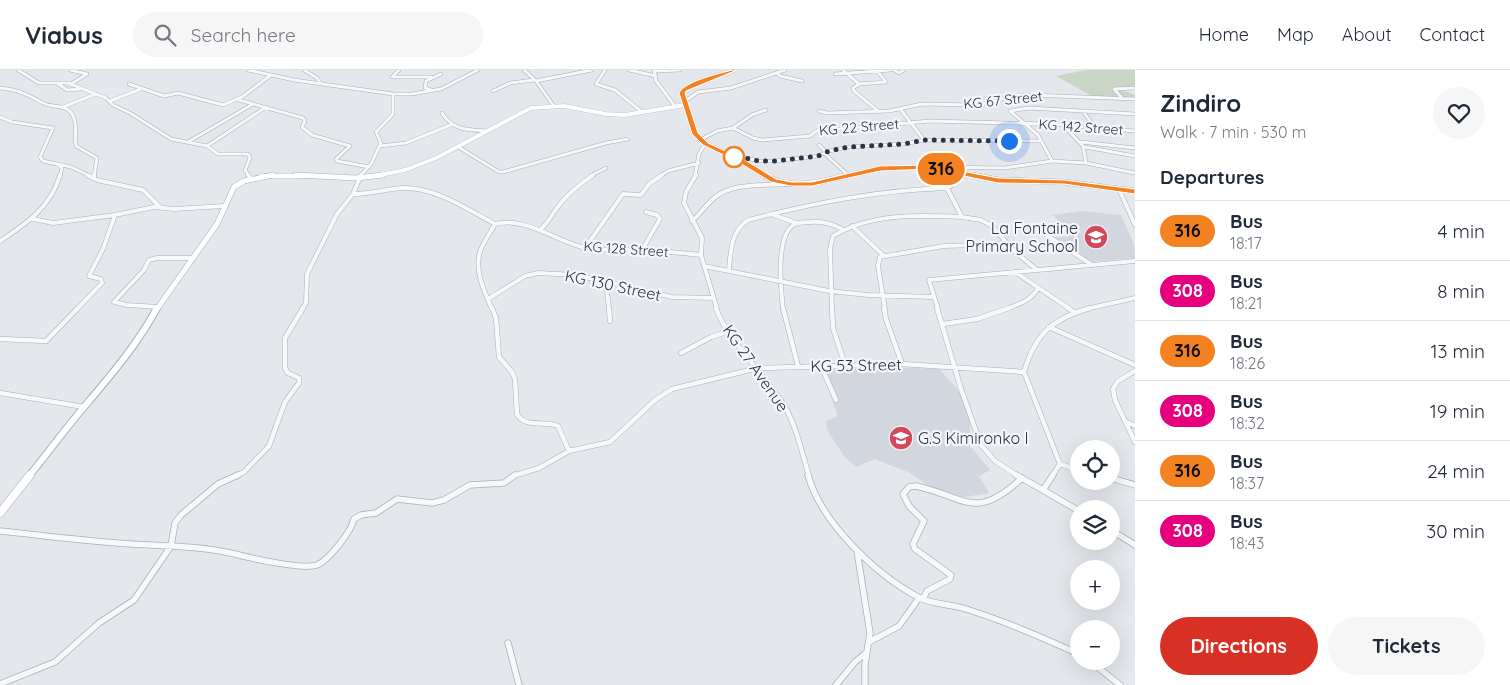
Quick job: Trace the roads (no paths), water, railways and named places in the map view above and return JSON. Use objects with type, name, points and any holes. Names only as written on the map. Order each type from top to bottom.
[{"type":"main road","points":[[734,70],[687,87],[682,93],[695,134],[700,140],[766,177],[791,184],[825,182],[880,168],[930,167],[1005,181],[1064,182],[1135,191]]},
{"type":"main road","points":[[0,513],[144,333],[158,307],[217,224],[224,206],[238,182],[288,175],[359,178],[380,176],[415,168],[460,148],[523,111],[553,105],[619,115],[685,103]]},
{"type":"street","points":[[18,70],[39,83],[71,84],[96,94],[113,105],[130,112],[178,142],[207,146],[218,154],[248,154],[250,158],[245,170],[250,179]]},
{"type":"street","points":[[70,70],[87,74],[71,84]]},
{"type":"street","points":[[248,70],[321,84],[393,94],[412,94],[442,89],[478,70]]},
{"type":"street","points":[[304,70],[321,84]]},
{"type":"street","points":[[399,70],[392,77],[433,77]]},
{"type":"street","points":[[524,70],[535,80],[553,105]]},
{"type":"street","points":[[493,90],[510,83],[592,70]]},
{"type":"street","points":[[604,70],[596,84],[615,90],[642,112]]},
{"type":"street","points":[[629,70],[656,76]]},
{"type":"street","points":[[675,106],[656,81],[654,70],[680,70]]},
{"type":"street","points":[[685,103],[698,92],[732,88],[785,70]]},
{"type":"street","points":[[835,74],[892,70],[899,73],[904,70]]},
{"type":"street","points":[[844,72],[859,84]]},
{"type":"street","points":[[878,72],[886,82],[859,84],[853,88],[878,112]]},
{"type":"street","points":[[777,73],[780,76],[802,82]]},
{"type":"street","points":[[441,74],[426,81],[425,88],[442,89]]},
{"type":"street","points":[[129,84],[164,96],[178,92],[223,104],[239,100],[259,86],[270,75]]},
{"type":"street","points":[[57,83],[60,89],[69,92],[81,89]]},
{"type":"street","points":[[0,88],[18,90],[39,98],[43,103],[67,108],[73,115],[77,126],[74,136],[76,146],[97,158],[94,178]]},
{"type":"street","points":[[1122,98],[1114,89],[1135,88]]},
{"type":"street","points":[[110,102],[141,89]]},
{"type":"street","points":[[63,107],[96,94]]},
{"type":"street","points":[[1,684],[55,662],[99,623],[128,604],[138,594],[171,546],[175,523],[181,515],[218,484],[244,472],[269,446],[284,402],[299,383],[299,378],[285,368],[285,338],[306,300],[306,278],[340,209],[353,194],[359,178],[369,167],[380,146],[380,139],[376,132],[393,114],[393,94]]},
{"type":"street","name":"KG 67 Street","points":[[819,111],[827,113],[878,112],[901,110],[922,104],[980,104],[1015,96],[1031,95],[1135,99]]},
{"type":"street","points":[[239,100],[303,118],[305,121],[302,127],[312,135],[350,146],[336,159],[337,161],[369,167]]},
{"type":"street","points":[[188,142],[253,104]]},
{"type":"street","points":[[207,146],[267,107]]},
{"type":"street","points":[[1052,161],[1041,141],[1026,124],[1010,112],[1029,108],[1135,114]]},
{"type":"street","points":[[700,140],[717,131],[733,128],[752,115],[766,110]]},
{"type":"street","points":[[901,110],[924,140]]},
{"type":"street","points":[[1083,112],[1095,128]]},
{"type":"street","points":[[442,113],[448,122],[469,130],[489,130]]},
{"type":"street","points":[[0,116],[11,123],[43,125],[53,128],[40,157],[46,163],[71,167],[94,178],[143,190],[160,207]]},
{"type":"street","name":"KG 22 Street","points":[[733,128],[755,139],[767,139],[810,136],[816,131],[912,122],[972,121],[1026,124]]},
{"type":"street","points":[[380,146],[406,143],[453,124]]},
{"type":"street","name":"KG 142 Street","points":[[1026,124],[1063,125],[1135,132]]},
{"type":"street","points":[[1063,125],[1085,147],[1087,153],[1086,162]]},
{"type":"street","points":[[460,148],[498,172],[503,172],[606,143],[628,139]]},
{"type":"street","points":[[728,154],[759,161],[775,161],[818,156],[825,152],[857,147],[904,144],[924,140],[1041,141]]},
{"type":"street","points":[[1081,142],[1135,148]]},
{"type":"street","name":"KG 27 Avenue","points":[[705,144],[699,154],[696,175],[686,192],[684,208],[702,238],[701,255],[717,311],[758,368],[793,422],[813,492],[832,521],[857,551],[881,571],[921,598],[967,609],[1070,650]]},
{"type":"street","points":[[819,145],[849,176]]},
{"type":"street","points":[[1085,147],[1135,156]]},
{"type":"street","points":[[930,167],[1005,168],[1052,161],[1086,162],[1135,173]]},
{"type":"street","points":[[585,248],[623,194],[642,195],[649,184],[668,171],[699,163]]},
{"type":"street","points":[[0,242],[33,218],[50,200],[62,168],[57,164]]},
{"type":"street","points":[[540,230],[549,222],[558,207],[584,180],[606,168]]},
{"type":"street","points":[[729,270],[734,235],[737,228],[748,220],[806,205],[877,192],[947,188],[952,185],[951,171]]},
{"type":"street","points":[[692,221],[715,198],[728,191],[742,187],[791,184]]},
{"type":"street","name":"KG 128 Street","points":[[353,194],[366,194],[402,188],[421,190],[448,199],[495,224],[509,222],[540,230],[558,240],[585,248],[701,255]]},
{"type":"street","points":[[947,188],[962,217]]},
{"type":"street","points":[[1120,189],[1135,225]]},
{"type":"street","points":[[33,218],[53,223],[160,207],[174,210],[224,206]]},
{"type":"street","points":[[642,250],[660,219],[657,215],[646,212]]},
{"type":"street","points":[[770,214],[796,223],[827,221],[844,230]]},
{"type":"street","points":[[0,339],[46,341],[92,294],[102,283],[101,279],[89,276],[103,249],[115,215]]},
{"type":"street","points":[[845,365],[834,328],[830,291],[831,240],[852,226],[904,216],[962,217],[981,220],[992,226],[1007,244],[1037,270]]},
{"type":"street","points":[[796,223],[787,232],[784,243],[780,282],[785,325],[798,366]]},
{"type":"street","points":[[495,224],[490,231],[478,262],[482,282],[496,318],[499,357],[515,377],[516,414],[527,424],[543,422],[558,426],[569,451]]},
{"type":"street","points":[[852,226],[883,256]]},
{"type":"street","points":[[1045,234],[1092,265]]},
{"type":"street","points":[[902,364],[886,319],[878,266],[880,258],[961,244],[1007,244]]},
{"type":"street","points":[[158,307],[127,305],[114,302],[144,270],[149,260],[158,258],[194,258]]},
{"type":"street","points":[[1070,506],[995,461],[981,445],[954,367],[943,324],[928,282],[931,280],[1135,261]]},
{"type":"street","points":[[704,266],[830,291],[933,296]]},
{"type":"street","points":[[1015,272],[1075,313]]},
{"type":"street","name":"KG 130 Street","points":[[488,299],[520,278],[533,274],[576,275],[672,297],[714,298]]},
{"type":"street","points":[[610,284],[607,291],[610,320]]},
{"type":"street","points":[[943,324],[973,322],[990,316],[1029,300],[1034,296],[1038,288]]},
{"type":"street","points":[[1060,464],[1024,372],[1036,342],[1060,319],[1075,313],[1135,298]]},
{"type":"street","points":[[1049,328],[1135,365]]},
{"type":"street","points":[[682,353],[711,337],[730,331]]},
{"type":"street","name":"KG 53 Street","points":[[0,531],[117,543],[171,546],[233,554],[257,561],[272,561],[303,567],[312,566],[326,559],[352,528],[354,519],[361,515],[376,513],[397,500],[432,503],[444,500],[470,485],[504,482],[515,475],[539,468],[569,451],[610,442],[655,400],[672,389],[758,368],[798,366],[902,364],[1024,372]]},
{"type":"street","points":[[821,366],[836,400]]},
{"type":"street","points":[[1135,371],[1118,381],[1113,389],[1135,442]]},
{"type":"street","points":[[0,393],[84,407]]},
{"type":"street","points":[[1125,421],[1135,426]]},
{"type":"street","points":[[1060,464],[1070,467]]},
{"type":"street","points":[[1044,490],[1060,464]]},
{"type":"street","points":[[869,642],[899,626],[927,590],[950,579],[951,575],[915,549],[913,544],[924,521],[907,503],[902,494],[904,491],[909,487],[917,485],[944,497],[979,504],[1001,495],[1022,478]]},
{"type":"street","points":[[1120,480],[1135,484]]},
{"type":"street","points":[[1120,536],[1135,545]]},
{"type":"street","points":[[857,551],[869,626],[869,642],[864,670],[865,685]]},
{"type":"street","points":[[508,643],[519,685]]},
{"type":"street","points":[[836,685],[855,662],[867,652]]},
{"type":"street","points":[[1103,670],[1120,685]]},
{"type":"place","name":"La Fontaine Primary School","points":[[1096,237]]},
{"type":"place","name":"G.S Kimironko I","points":[[901,438]]}]
